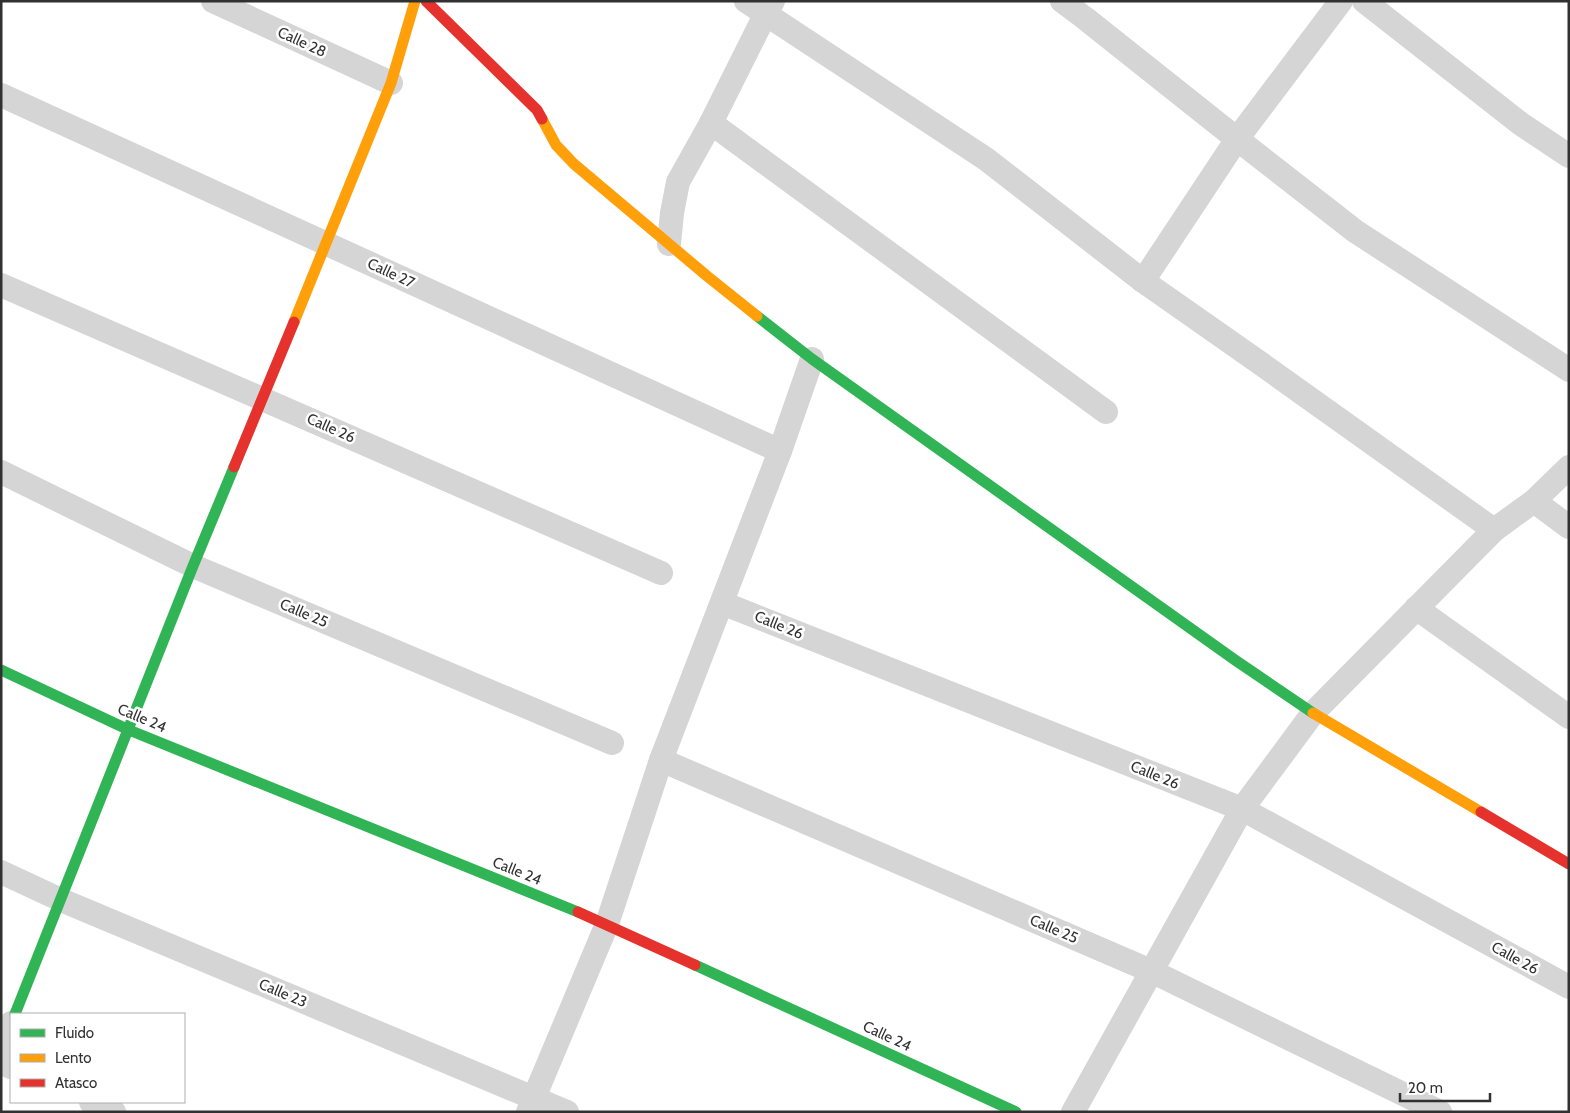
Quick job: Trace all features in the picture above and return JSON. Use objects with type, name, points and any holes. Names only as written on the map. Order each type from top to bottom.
[{"type":"street","name":"Calle 28","points":[[212,1],[391,83]]},
{"type":"street","points":[[15,1013],[130,730],[193,566],[391,83],[415,1]]},
{"type":"street","points":[[426,1],[537,110],[556,145],[568,158],[707,276],[812,359],[1234,660],[1312,713],[1569,864]]},
{"type":"street","points":[[1062,1],[1355,231],[1569,370]]},
{"type":"street","points":[[1143,282],[1237,140],[1341,1]]},
{"type":"street","points":[[1364,1],[1521,124],[1569,156]]},
{"type":"street","points":[[669,244],[678,182],[711,122],[761,6],[986,159],[1143,282],[1494,530]]},
{"type":"street","name":"Calle 27","points":[[1,95],[780,451]]},
{"type":"street","points":[[711,122],[1106,412]]},
{"type":"street","name":"Calle 26","points":[[1,285],[661,573]]},
{"type":"street","points":[[530,1105],[607,924],[661,760],[780,451],[812,359]]},
{"type":"street","points":[[1073,1112],[1242,809],[1312,713],[1494,530],[1534,501],[1569,467]]},
{"type":"street","name":"Calle 25","points":[[1,472],[193,566],[612,743]]},
{"type":"street","points":[[1534,501],[1569,527]]},
{"type":"street","name":"Calle 26","points":[[722,603],[1242,809],[1569,987]]},
{"type":"street","points":[[1416,608],[1569,717]]},
{"type":"street","name":"Calle 24","points":[[1,670],[130,730],[607,924],[1016,1112]]},
{"type":"street","name":"Calle 25","points":[[661,760],[1151,971],[1440,1112]]},
{"type":"street","name":"Calle 23","points":[[1,872],[530,1105],[567,1112]]},
{"type":"street","points":[[1,1048],[10,1026]]},
{"type":"street","points":[[93,1103],[114,1112]]},
{"type":"traffic: fast","points":[[757,316],[812,359],[1235,660],[1313,713]]},
{"type":"traffic: fast","points":[[15,1013],[234,467]]},
{"type":"traffic: fast","points":[[1,670],[129,730],[578,912]]},
{"type":"traffic: fast","points":[[695,965],[1016,1112]]},
{"type":"traffic: slow","points":[[294,322],[391,83],[415,1]]},
{"type":"traffic: slow","points":[[542,119],[556,145],[574,164],[757,316]]},
{"type":"traffic: slow","points":[[1313,713],[1481,812]]},
{"type":"traffic: jam","points":[[426,1],[537,110],[542,119]]},
{"type":"traffic: jam","points":[[234,467],[294,322]]},
{"type":"traffic: jam","points":[[1481,812],[1569,864]]},
{"type":"traffic: jam","points":[[578,912],[695,965]]}]
